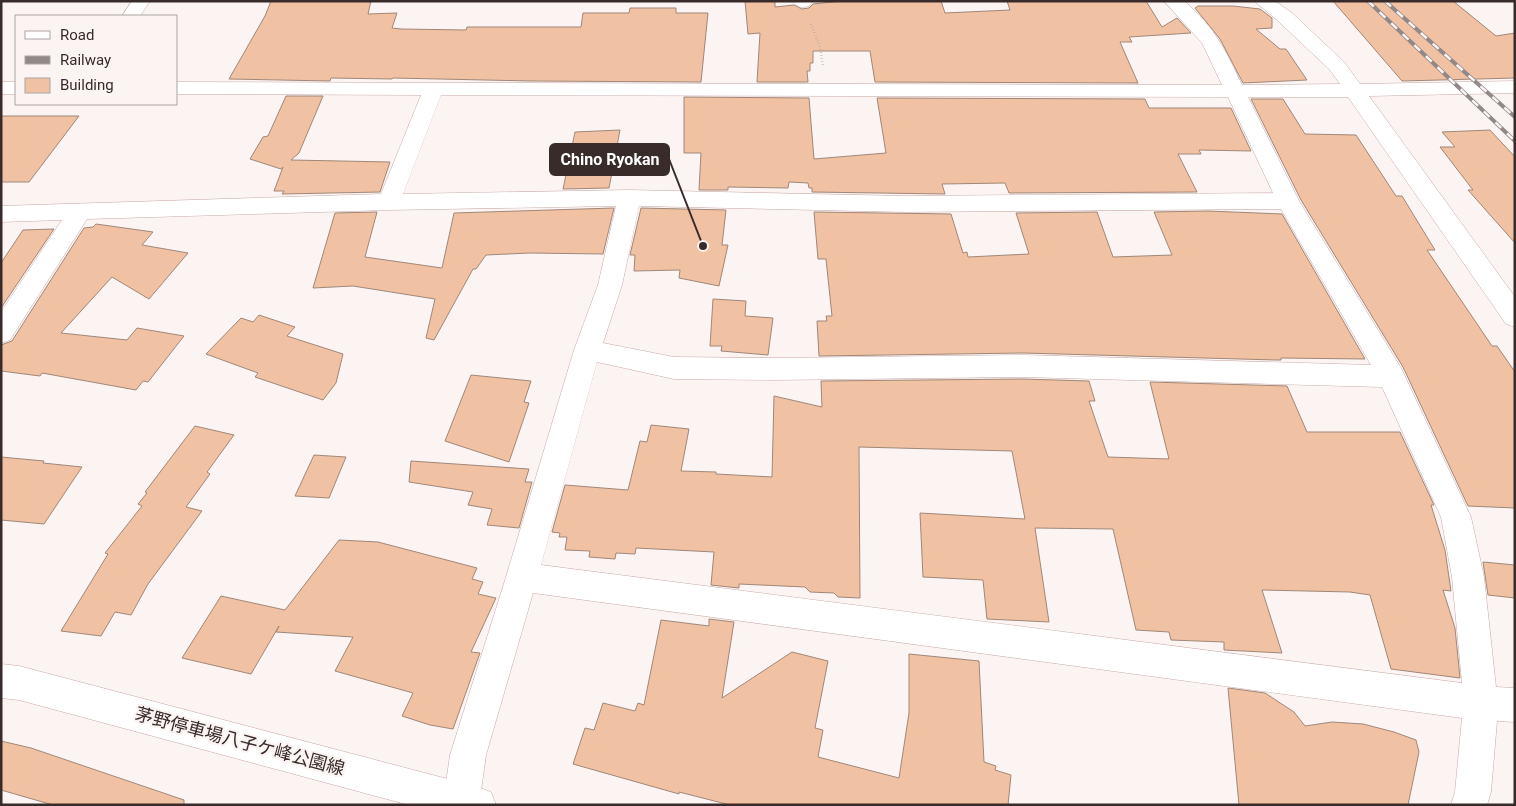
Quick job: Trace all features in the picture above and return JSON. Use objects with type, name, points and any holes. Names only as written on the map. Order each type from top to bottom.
[{"type":"street","points":[[132,15],[141,1]]},
{"type":"street","points":[[1173,1],[1187,13],[1211,41],[1288,201],[1391,376],[1456,517],[1498,704],[1470,805]]},
{"type":"street","points":[[1263,1],[1284,16],[1326,54],[1355,90],[1515,317]]},
{"type":"street","points":[[178,88],[1235,91],[1515,87]]},
{"type":"street","points":[[1,88],[15,88]]},
{"type":"street","points":[[389,202],[433,90]]},
{"type":"street","points":[[1,214],[389,202],[629,198],[905,204],[1288,201]]},
{"type":"street","points":[[466,803],[468,755],[522,577],[587,350],[610,285],[629,198]]},
{"type":"street","points":[[1,333],[79,213]]},
{"type":"street","points":[[587,350],[674,368],[774,369],[1023,366],[1391,376]]},
{"type":"street","points":[[522,577],[1498,704]]},
{"type":"street","name":"茅野停車場八子ケ峰公園線","points":[[1,681],[19,683],[466,803]]},
{"type":"path","points":[[802,2],[807,7],[820,47],[826,89]]},
{"type":"building","points":[[271,1],[371,1],[368,14],[397,13],[392,28],[401,29],[466,30],[467,27],[581,27],[583,13],[629,13],[630,8],[676,8],[676,13],[708,13],[701,82],[393,78],[331,78],[330,81],[229,79],[265,16]]},
{"type":"building","points":[[745,1],[775,1],[775,7],[794,5],[802,9],[809,8],[813,4],[842,1],[941,1],[945,13],[1010,10],[1007,1],[1146,1],[1162,27],[1177,18],[1191,33],[1129,37],[1132,42],[1120,42],[1138,83],[875,82],[870,51],[813,51],[813,63],[810,63],[810,71],[807,71],[808,82],[757,82],[760,33],[748,34]]},
{"type":"building","points":[[1333,1],[1453,1],[1496,36],[1515,33],[1515,78],[1402,81]]},
{"type":"building","points":[[1198,6],[1233,6],[1260,9],[1272,18],[1272,28],[1256,29],[1280,49],[1286,49],[1307,80],[1243,83],[1220,39],[1195,8]]},
{"type":"building","points":[[286,96],[323,96],[299,153],[291,160],[390,162],[380,192],[282,194],[284,191],[274,191],[283,167],[281,169],[250,159],[263,137],[268,136]]},
{"type":"building","points":[[684,97],[809,98],[814,159],[886,153],[877,98],[1145,99],[1149,108],[1231,108],[1251,151],[1199,150],[1201,154],[1178,154],[1197,192],[1009,193],[1005,183],[942,184],[945,194],[812,192],[812,188],[809,188],[808,183],[789,182],[788,188],[728,187],[728,190],[699,190],[701,153],[684,153]]},
{"type":"building","points":[[1251,99],[1283,99],[1305,134],[1356,135],[1396,196],[1402,196],[1435,250],[1427,250],[1492,346],[1497,346],[1515,372],[1515,508],[1468,506],[1403,367],[1301,200]]},
{"type":"building","points":[[1,116],[79,116],[29,182],[1,182]]},
{"type":"building","points":[[620,130],[609,188],[563,189],[575,132]]},
{"type":"building","points":[[1490,130],[1515,157],[1515,243],[1468,190],[1473,190],[1440,147],[1455,147],[1442,132]]},
{"type":"building","points":[[614,208],[603,254],[530,253],[486,255],[476,269],[473,269],[434,340],[426,338],[435,299],[353,286],[313,288],[335,213],[377,212],[365,257],[442,268],[454,213]]},
{"type":"building","points":[[641,208],[726,210],[722,245],[728,245],[719,286],[679,278],[680,270],[634,271],[635,255],[630,255]]},
{"type":"building","points":[[1208,211],[1282,214],[1365,359],[1281,358],[1281,360],[1276,360],[1023,353],[819,356],[817,321],[827,321],[826,316],[832,316],[826,259],[818,259],[814,212],[951,214],[963,253],[967,252],[968,257],[1029,254],[1016,213],[1097,212],[1113,257],[1172,255],[1154,212]]},
{"type":"building","points":[[96,224],[153,232],[142,245],[188,253],[149,299],[112,277],[61,333],[127,340],[137,328],[184,336],[148,382],[143,381],[136,390],[42,373],[40,376],[1,371],[1,345],[12,341],[84,228],[93,227]]},
{"type":"building","points":[[54,229],[1,308],[1,263],[23,230]]},
{"type":"building","points":[[713,299],[746,301],[745,316],[773,318],[768,355],[721,351],[722,346],[710,346]]},
{"type":"building","points":[[259,315],[295,327],[287,336],[343,354],[336,383],[323,400],[255,377],[258,373],[206,354],[241,318],[253,322]]},
{"type":"building","points":[[471,375],[531,381],[524,402],[529,403],[509,462],[445,441]]},
{"type":"building","points":[[1023,379],[1089,381],[1095,401],[1089,401],[1108,457],[1169,459],[1150,382],[1287,386],[1307,432],[1400,432],[1434,505],[1431,505],[1445,550],[1451,591],[1443,590],[1455,628],[1460,678],[1391,669],[1370,595],[1350,592],[1262,590],[1282,653],[1224,650],[1224,642],[1171,640],[1169,632],[1136,630],[1113,529],[1035,528],[1049,622],[987,619],[983,580],[923,577],[920,513],[1025,519],[1012,451],[859,447],[860,598],[838,597],[834,593],[810,592],[805,587],[739,584],[739,588],[711,585],[714,552],[636,548],[635,554],[616,553],[615,559],[589,557],[590,551],[565,550],[567,537],[559,537],[560,533],[552,532],[565,485],[628,490],[640,441],[647,442],[651,425],[689,429],[681,471],[772,477],[774,396],[822,407],[821,381]]},
{"type":"building","points":[[195,426],[234,435],[207,472],[210,474],[186,507],[202,511],[148,584],[131,615],[115,612],[101,636],[61,631],[108,554],[105,553],[142,506],[138,504],[147,493],[145,492]]},
{"type":"building","points":[[314,455],[346,457],[329,498],[295,496]]},
{"type":"building","points":[[1,457],[82,467],[44,524],[1,520]]},
{"type":"building","points":[[411,461],[529,469],[525,482],[532,482],[519,528],[487,525],[492,509],[468,505],[473,492],[409,482]]},
{"type":"building","points":[[339,540],[378,542],[477,568],[472,579],[483,582],[478,594],[496,598],[471,652],[480,653],[453,729],[430,725],[402,716],[413,693],[335,671],[353,637],[276,632],[279,626],[251,674],[182,658],[221,596],[285,610]]},
{"type":"building","points":[[1483,562],[1515,565],[1515,598],[1488,595]]},
{"type":"building","points":[[709,619],[734,622],[722,698],[792,652],[828,661],[815,728],[823,730],[818,757],[899,778],[909,713],[909,654],[979,661],[984,762],[996,766],[995,770],[1011,775],[1008,805],[730,805],[679,792],[679,794],[573,764],[585,728],[594,730],[603,703],[635,711],[638,703],[644,705],[661,620],[709,626]]},
{"type":"building","points":[[1228,688],[1265,693],[1294,712],[1305,726],[1332,722],[1363,724],[1416,740],[1419,752],[1408,805],[1239,805]]},
{"type":"building","points":[[1,741],[31,748],[184,800],[184,805],[53,805],[1,790]]},
{"type":"railway","points":[[1368,1],[1515,141]]},
{"type":"railway","points":[[1385,1],[1515,117]]},
{"type":"place","name":"Chino Ryokan","points":[[703,246]]}]
